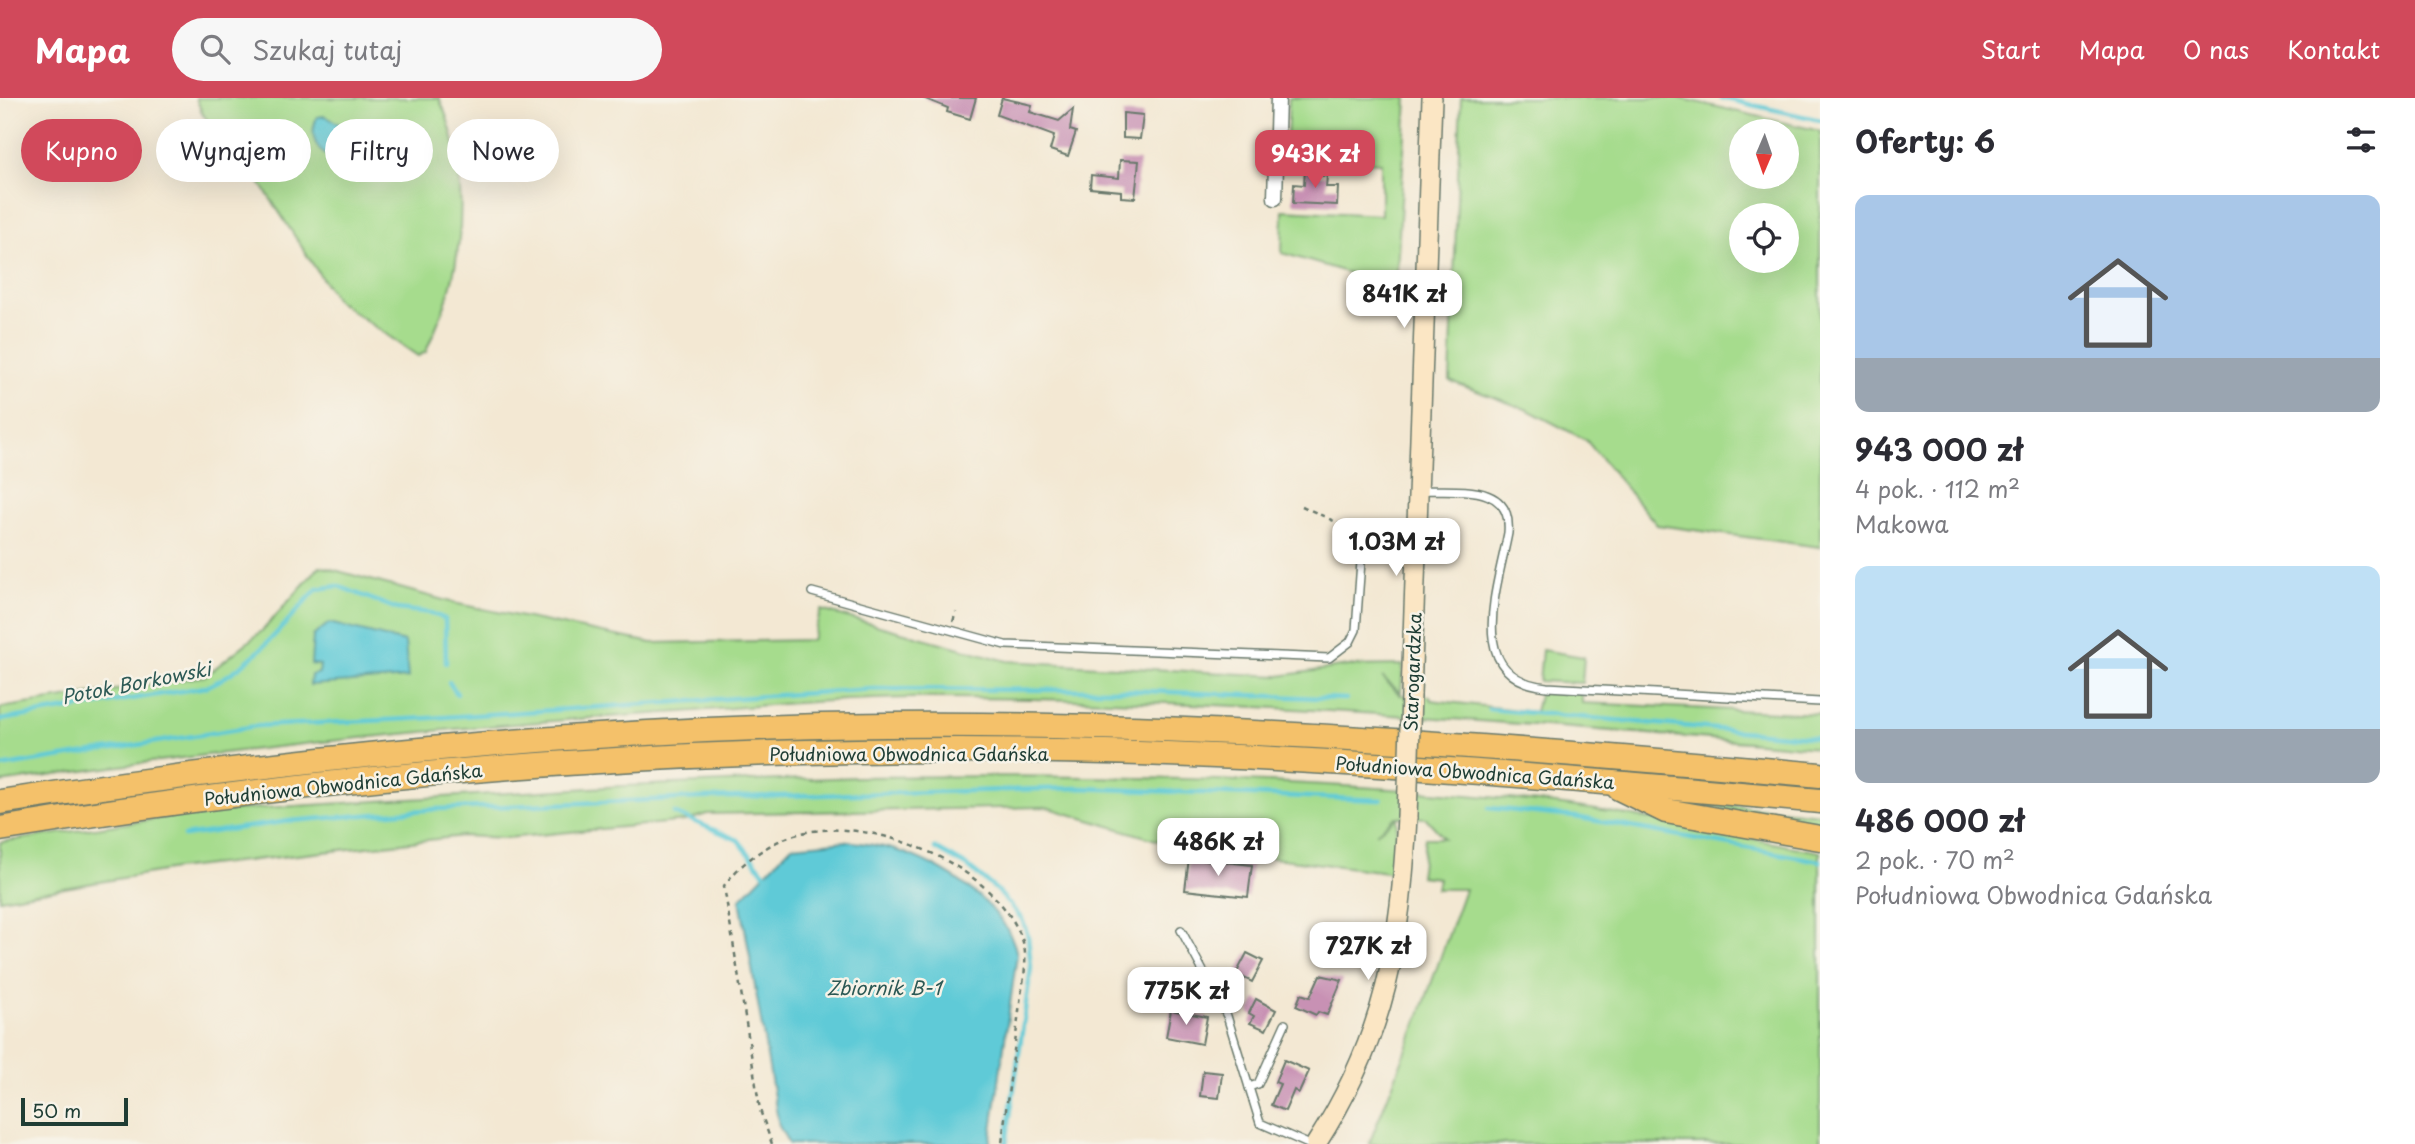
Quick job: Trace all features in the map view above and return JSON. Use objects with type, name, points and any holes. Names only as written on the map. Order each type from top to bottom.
[{"type":"highway","name":"Południowa Obwodnica Gdańska","points":[[0,802],[156,779],[390,752],[677,732],[886,725],[1065,726],[1315,734],[1820,775]]},
{"type":"highway","name":"Południowa Obwodnica Gdańska","points":[[0,829],[217,796],[393,777],[606,761],[786,752],[962,750],[1309,760],[1606,781],[1820,801]]},
{"type":"highway","points":[[1745,769],[1820,765]]},
{"type":"highway","points":[[1606,781],[1666,811],[1820,838]]},
{"type":"main road","name":"Starogardzka","points":[[1316,1144],[1352,1082],[1373,1033],[1388,985],[1402,911],[1432,98]]},
{"type":"street","points":[[1275,198],[1278,98]]},
{"type":"lane","points":[[1419,490],[1488,494],[1506,509],[1510,520],[1491,636],[1500,662],[1519,681],[1547,687],[1820,702]]},
{"type":"lane","points":[[812,592],[1005,645],[1329,658],[1350,642],[1356,630],[1363,534],[1381,524],[1418,524]]},
{"type":"lane","points":[[1181,930],[1227,1016],[1260,1123],[1308,1144]]},
{"type":"lane","points":[[1249,1087],[1258,1084],[1285,1024]]},
{"type":"path","points":[[1302,506],[1363,534]]},
{"type":"path","points":[[772,1144],[760,1110],[723,891],[730,877],[788,836],[804,832],[855,831],[886,837],[952,863],[1001,903],[1021,938],[1026,953],[1002,1144]]},
{"type":"green space","points":[[196,98],[439,98],[447,119],[447,182],[459,182],[460,222],[448,296],[426,352],[418,356],[336,300],[260,182],[311,182],[311,119],[207,119]]},
{"type":"green space","points":[[1289,98],[1407,98],[1396,287],[1282,253],[1283,210],[1381,215],[1381,163],[1286,157]]},
{"type":"green space","points":[[1461,98],[1679,98],[1769,119],[1729,119],[1729,189],[1799,189],[1799,126],[1820,131],[1820,547],[1657,525],[1586,440],[1528,410],[1450,381]]},
{"type":"green space","points":[[320,566],[458,604],[652,643],[812,640],[821,610],[1007,661],[1279,676],[1348,666],[1403,665],[1401,693],[1382,677],[1400,695],[1430,696],[1431,700],[1535,712],[1540,691],[1582,693],[1582,703],[1820,714],[1820,748],[1367,713],[1140,702],[913,698],[790,704],[415,733],[166,760],[0,783],[0,708],[205,676],[263,630]]},
{"type":"green space","points":[[1542,650],[1584,657],[1582,683],[1539,681]]},
{"type":"green space","points":[[858,777],[1199,779],[1454,794],[1609,812],[1820,852],[1820,1144],[1369,1144],[1417,1023],[1465,889],[1436,889],[1438,878],[1420,876],[1425,838],[1444,838],[1426,818],[1396,817],[1376,833],[1397,818],[1396,873],[1176,846],[1046,807],[707,814],[686,821],[506,838],[463,836],[175,869],[0,899],[0,842],[196,813],[623,786]]},
{"type":"green space","points":[[1677,800],[1820,814],[1820,828]]},
{"type":"water","points":[[325,116],[330,119],[325,119],[325,154],[314,137],[317,117]]},
{"type":"water","points":[[329,623],[405,642],[408,678],[310,685],[311,675],[319,673],[320,665],[311,664],[313,636]]},
{"type":"water","name":"Zbiornik B-1","points":[[847,841],[913,856],[951,876],[987,904],[1011,937],[1017,955],[990,1144],[789,1144],[779,1126],[740,899],[792,846]]},
{"type":"building","points":[[923,98],[976,98],[970,119],[947,112],[948,108]]},
{"type":"building","points":[[1002,98],[1032,105],[1030,112],[1059,121],[1073,109],[1070,130],[1076,132],[1068,156],[1050,150],[1054,136],[997,115]]},
{"type":"building","points":[[1123,113],[1143,115],[1140,139],[1123,138]]},
{"type":"building","points":[[1120,160],[1139,161],[1135,198],[1121,197],[1121,191],[1090,188],[1091,175],[1119,178]]},
{"type":"building","points":[[1305,169],[1317,170],[1317,175],[1327,176],[1326,187],[1338,187],[1337,205],[1293,203],[1294,184],[1304,185]]},
{"type":"building","points":[[1189,858],[1252,865],[1248,897],[1185,890]]},
{"type":"building","points":[[1247,953],[1263,961],[1252,982],[1236,974]]},
{"type":"building","points":[[1320,975],[1342,980],[1327,1015],[1318,1012],[1316,1015],[1296,1006],[1301,994],[1310,997]]},
{"type":"building","points":[[1256,999],[1276,1010],[1266,1030],[1250,1023],[1254,1016],[1249,1013]]},
{"type":"building","points":[[1171,1010],[1207,1017],[1202,1044],[1166,1037]]},
{"type":"building","points":[[1284,1060],[1309,1071],[1299,1093],[1294,1090],[1285,1111],[1271,1105],[1280,1084],[1275,1082]]},
{"type":"building","points":[[1203,1071],[1222,1073],[1219,1098],[1200,1096]]},
{"type":"waterway","points":[[1721,98],[1820,120]]},
{"type":"waterway","name":"Potok Borkowski","points":[[0,720],[206,687],[238,669],[252,657],[317,589],[338,586],[397,609],[431,613],[445,619],[446,663]]},
{"type":"waterway","name":"Potok Borkowski","points":[[449,682],[457,694]]},
{"type":"waterway","points":[[0,767],[256,726],[430,718],[873,689],[1121,690],[1346,699]]},
{"type":"waterway","points":[[1489,709],[1820,738]]},
{"type":"waterway","points":[[184,836],[290,821],[438,809],[701,798],[1080,788],[1381,800]]},
{"type":"waterway","points":[[1489,808],[1575,817],[1820,861]]},
{"type":"waterway","name":"Potok Borkowski","points":[[674,813],[738,840],[765,874]]},
{"type":"waterway","points":[[935,848],[967,866],[998,891],[1022,919],[1028,936],[1031,968],[1006,1144]]}]
